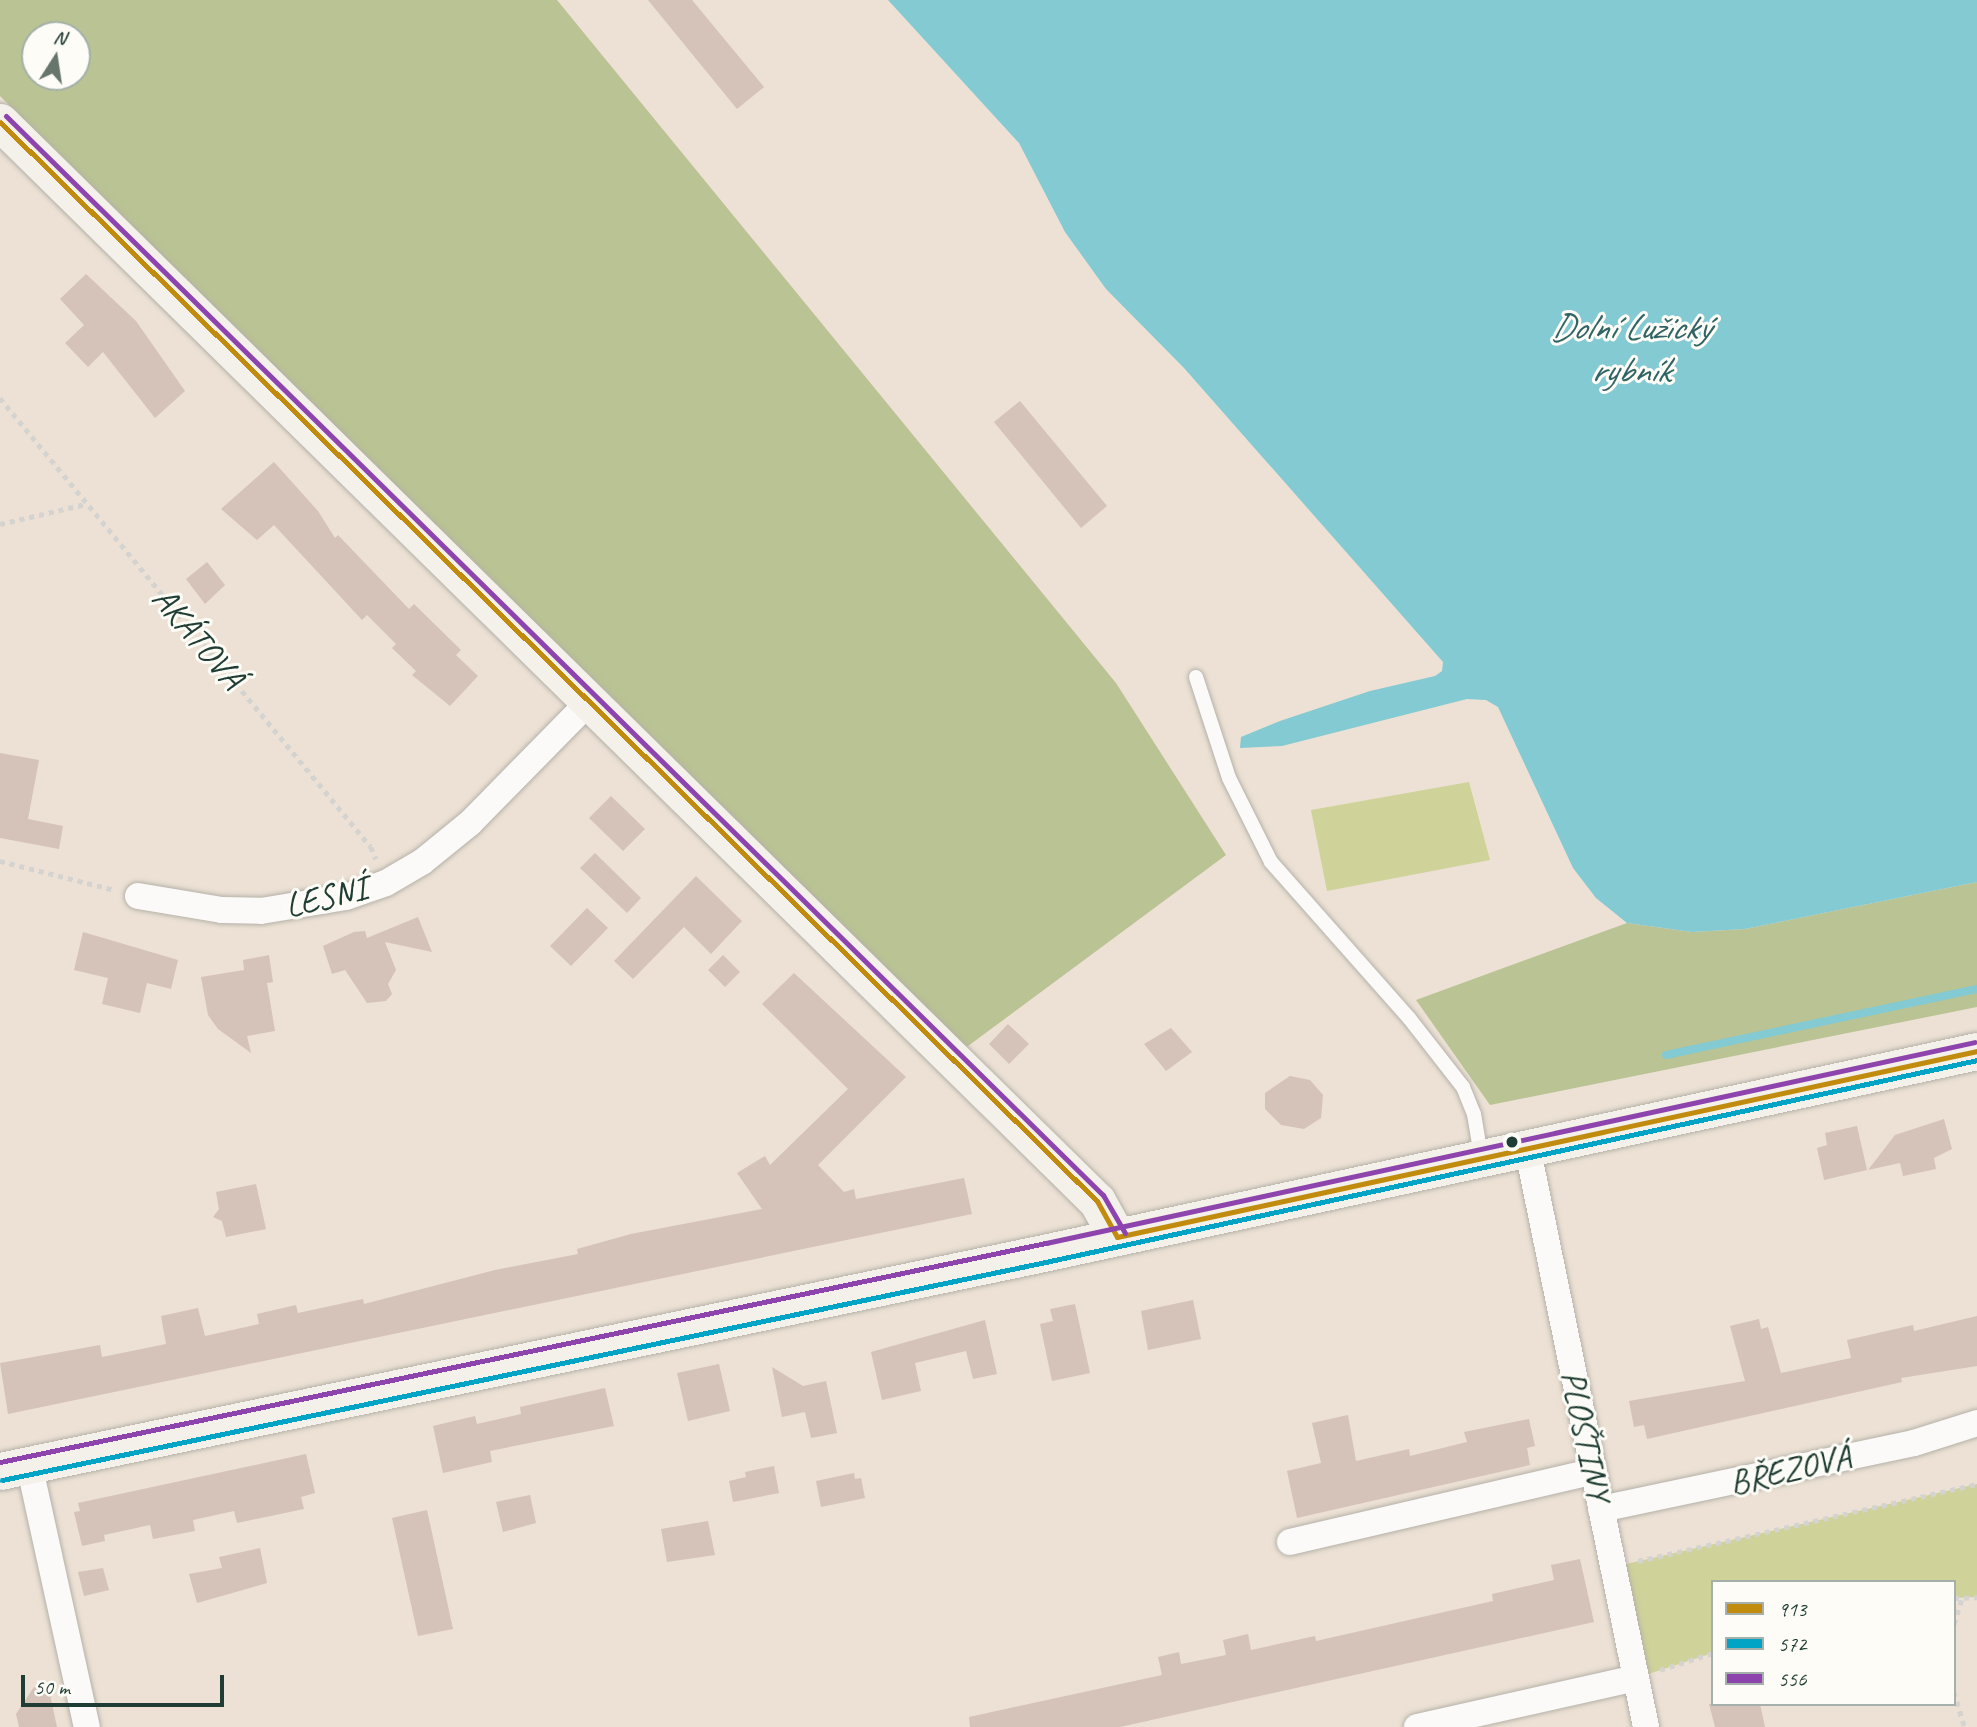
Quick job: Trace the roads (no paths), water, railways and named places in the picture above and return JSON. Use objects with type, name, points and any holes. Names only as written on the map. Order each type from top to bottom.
[{"type":"street","points":[[0,122],[587,704],[1097,1201],[1117,1237]]},
{"type":"street","name":"LESNÍ","points":[[138,896],[222,910],[261,911],[346,897],[386,883],[422,862],[470,823],[587,704]]},
{"type":"street","points":[[87,1727],[14,1467],[1117,1237],[1527,1146],[1977,1051]]},
{"type":"street","name":"PLOŠTINY","points":[[1527,1146],[1646,1727]]},
{"type":"street","name":"BŘEZOVÁ","points":[[1601,1509],[1876,1451],[1977,1423]]},
{"type":"street","points":[[1290,1542],[1594,1471]]},
{"type":"street","points":[[1417,1727],[1636,1678]]},
{"type":"lane","points":[[1196,677],[1229,778],[1271,862],[1409,1018],[1464,1087],[1474,1114],[1481,1156]]},
{"type":"water","name":"Dolní Lužický rybník","points":[[888,0],[1977,0],[1977,882],[1745,929],[1692,932],[1627,923],[1596,898],[1573,868],[1498,707],[1486,700],[1467,699],[1282,746],[1240,748],[1241,737],[1280,721],[1370,691],[1435,676],[1442,671],[1443,662],[1184,368],[1106,289],[1065,232],[1019,143]]},
{"type":"waterway","points":[[1666,1055],[1977,989]]}]
